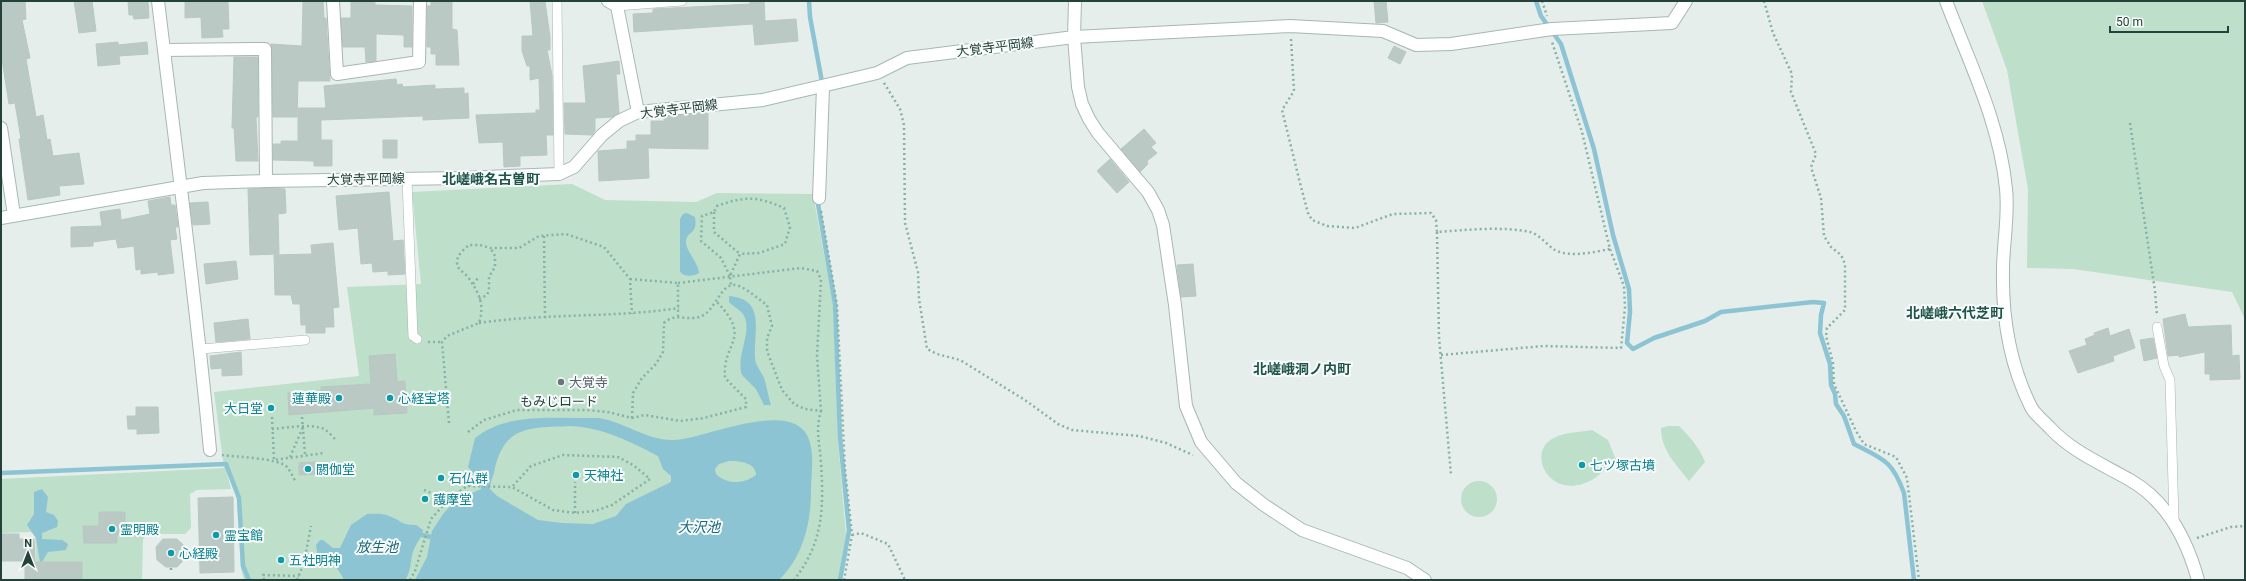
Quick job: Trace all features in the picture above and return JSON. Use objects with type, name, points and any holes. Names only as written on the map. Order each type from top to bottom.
[{"type":"street","points":[[158,1],[179,186],[201,349],[210,450]]},
{"type":"street","points":[[333,1],[337,74],[419,62],[420,1]]},
{"type":"street","points":[[1075,1],[1074,37],[1078,87],[1082,104],[1098,133],[1148,192],[1158,210],[1163,225],[1176,305],[1186,406],[1201,442],[1236,483],[1264,505],[1302,530],[1408,568],[1425,580]]},
{"type":"street","name":"大覚寺平岡線","points":[[1,218],[179,186],[266,180],[407,179],[539,176],[558,174],[574,167],[608,130],[619,121],[638,112],[763,100],[877,73],[907,58],[1074,37],[1290,26],[1383,31],[1416,45],[1451,44],[1547,30],[1672,23],[1686,1]]},
{"type":"street","points":[[1946,1],[1992,118],[2001,158],[2006,190],[2003,271],[2006,322],[2013,365],[2032,409],[2063,442],[2131,481],[2152,498],[2174,520],[2185,542],[2198,580]]},
{"type":"street","points":[[612,4],[638,112]]},
{"type":"street","points":[[164,50],[265,50],[266,180]]},
{"type":"street","points":[[819,198],[823,87]]},
{"type":"street","points":[[1,128],[14,216]]},
{"type":"lane","points":[[557,1],[558,174]]},
{"type":"lane","points":[[612,4],[682,1]]},
{"type":"lane","points":[[407,179],[413,336],[417,339]]},
{"type":"lane","points":[[2157,327],[2164,366],[2170,380],[2174,520]]},
{"type":"lane","points":[[201,349],[305,340]]},
{"type":"path","points":[[1764,1],[1773,33],[1792,74],[1791,92],[1816,154],[1811,167],[1821,198],[1824,236],[1831,247],[1842,255],[1845,264],[1845,310],[1827,328],[1826,336],[1834,362],[1834,384],[1856,431],[1864,444],[1896,457],[1907,478],[1919,580]]},
{"type":"path","points":[[1290,26],[1294,92],[1282,110],[1308,213],[1312,220],[1327,226],[1355,228],[1393,214],[1431,213],[1436,220],[1441,355],[1451,475]]},
{"type":"path","points":[[1441,355],[1544,346],[1621,348],[1626,307],[1624,286],[1610,249],[1582,132],[1547,30]]},
{"type":"path","points":[[877,73],[900,109],[904,125],[905,223],[918,272],[919,299],[927,349],[937,354],[960,360],[1025,400],[1058,424],[1072,430],[1139,436],[1166,443],[1197,456]]},
{"type":"path","points":[[2130,123],[2155,291],[2157,327]]},
{"type":"path","points":[[819,198],[837,305],[845,469],[852,535],[844,580]]},
{"type":"path","points":[[738,199],[765,200],[784,208],[790,227],[785,244],[759,253],[740,254],[714,232],[714,212],[717,206],[738,199]]},
{"type":"path","points":[[714,212],[702,216],[701,241],[721,258],[730,276],[731,285]]},
{"type":"path","points":[[1437,232],[1479,230],[1532,233],[1555,250],[1564,254],[1610,249]]},
{"type":"path","points":[[479,323],[483,313],[479,299],[472,284],[458,268],[457,261],[461,253],[469,245],[480,245],[490,248],[519,248],[539,236],[566,234],[604,247],[630,279],[632,314]]},
{"type":"path","points":[[544,236],[545,318]]},
{"type":"path","points":[[479,299],[487,295],[489,290],[489,277],[495,267],[495,256],[490,248]]},
{"type":"path","points":[[730,276],[740,254]]},
{"type":"path","points":[[630,279],[678,283],[801,268],[811,268],[820,274],[817,356],[821,411],[817,423],[821,462],[820,521],[814,547],[806,565],[794,580]]},
{"type":"path","points":[[472,284],[479,277]]},
{"type":"path","points":[[678,283],[680,308],[678,316]]},
{"type":"path","points":[[632,418],[633,393],[642,378],[656,364],[664,352],[664,323],[669,319],[678,316],[692,318],[700,317],[709,312],[717,302],[722,290],[731,285],[739,286],[767,305],[772,326],[767,338],[767,351],[777,380],[788,400],[805,409],[821,411]]},
{"type":"path","name":"もみじロード","points":[[468,432],[484,420],[517,410],[588,410],[608,412],[632,418],[645,415],[680,421],[704,418],[746,407],[746,398],[725,378],[724,364],[735,340],[735,328],[728,313],[717,302]]},
{"type":"path","points":[[449,423],[442,342],[447,336],[479,323],[504,320],[632,314],[680,308]]},
{"type":"path","points":[[272,417],[274,460]]},
{"type":"path","points":[[302,417],[305,454]]},
{"type":"path","points":[[272,429],[303,427],[325,429],[336,440]]},
{"type":"path","points":[[290,457],[303,427]]},
{"type":"path","points":[[210,450],[219,454],[258,460],[274,460],[305,454],[324,453]]},
{"type":"path","points":[[410,580],[424,544],[431,519],[448,500],[467,486],[512,487],[553,510],[575,513],[595,511],[612,505],[650,479],[634,465],[618,457],[563,455],[531,466],[512,487]]},
{"type":"path","points":[[274,460],[286,466],[295,481]]},
{"type":"path","points":[[464,478],[467,486]]},
{"type":"path","points":[[575,482],[575,513]]},
{"type":"path","points":[[424,490],[448,500]]},
{"type":"path","points":[[297,580],[304,563],[311,526]]},
{"type":"path","points":[[2185,542],[2231,528],[2245,526]]},
{"type":"path","points":[[852,535],[861,533],[888,544],[905,580]]},
{"type":"path","points":[[171,568],[171,573]]},
{"type":"path","points":[[264,580],[263,575],[299,576]]},
{"type":"green space","points":[[1982,1],[2245,1],[2245,319],[2232,292],[2073,269],[2027,268],[2028,189],[2007,70]]},
{"type":"green space","name":"大覚寺","points":[[572,184],[605,200],[696,202],[717,193],[813,194],[833,303],[838,441],[846,535],[838,580],[244,580],[241,568],[237,498],[227,473],[231,489],[197,490],[190,494],[191,528],[185,534],[148,534],[143,539],[142,580],[71,580],[36,564],[35,536],[31,532],[1,533],[1,479],[224,468],[214,392],[359,376],[347,287],[421,284],[412,192]]},
{"type":"green space","points":[[1668,426],[1679,426],[1694,442],[1705,462],[1689,481],[1674,463],[1666,450],[1661,428]]},
{"type":"green space","points":[[1592,430],[1608,440],[1616,460],[1595,478],[1579,485],[1565,485],[1554,481],[1546,473],[1542,463],[1542,453],[1546,444],[1560,435]]},
{"type":"green space","points":[[1483,481],[1492,486],[1496,492],[1496,506],[1492,512],[1483,517],[1475,517],[1466,512],[1462,506],[1461,495],[1466,486],[1472,482]]},
{"type":"water","points":[[687,213],[695,217],[696,223],[694,230],[688,236],[686,241],[686,245],[699,273],[691,276],[683,274],[680,271],[680,219],[683,214]]},
{"type":"water","points":[[729,296],[741,298],[749,303],[753,310],[756,319],[755,361],[764,378],[771,405],[764,405],[756,389],[742,375],[740,367],[746,335],[746,321],[742,312],[729,302]]},
{"type":"water","name":"大沢池","points":[[534,418],[599,418],[618,423],[645,435],[664,440],[688,438],[725,428],[766,421],[784,421],[799,426],[808,437],[810,443],[812,464],[811,503],[804,539],[800,550],[787,571],[779,580],[415,580],[427,557],[432,531],[443,514],[455,501],[481,489],[480,481],[468,467],[475,438],[488,429],[518,420]],"holes":[[[571,426],[605,432],[626,440],[658,456],[663,469],[671,476],[671,482],[626,504],[616,516],[593,524],[562,523],[538,520],[497,496],[490,489],[491,481],[500,454],[506,443],[513,436],[522,431],[544,427]],[[729,461],[742,462],[750,465],[753,467],[756,475],[741,482],[730,482],[720,478],[716,474],[715,469],[719,464]]]},
{"type":"water","points":[[42,489],[48,497],[46,512],[54,515],[58,521],[57,527],[42,533],[42,539],[62,540],[68,544],[66,550],[48,552],[42,562],[40,562],[36,538],[27,525],[34,514],[34,492]]},
{"type":"water","name":"放生池","points":[[367,514],[386,515],[404,523],[416,525],[423,530],[413,551],[409,572],[405,580],[344,580],[334,566],[318,557],[316,545],[320,540],[323,540],[333,548],[340,548],[351,525]]},
{"type":"building","points":[[25,1],[26,19],[22,20],[30,58],[26,59],[36,117],[43,115],[47,140],[50,139],[53,156],[79,153],[84,184],[59,186],[60,195],[28,200],[15,103],[9,104],[1,53],[1,2]]},
{"type":"building","points":[[74,1],[92,1],[96,31],[79,33]]},
{"type":"building","points":[[128,1],[148,1],[149,18],[134,19],[133,15],[129,15]]},
{"type":"building","points":[[185,1],[228,1],[229,29],[222,29],[223,37],[202,38],[201,17],[185,18]]},
{"type":"building","points":[[303,1],[323,1],[324,18],[326,18],[330,81],[298,81],[297,117],[273,117],[271,44],[302,46]]},
{"type":"building","points":[[351,1],[375,1],[375,5],[412,6],[412,47],[404,47],[404,35],[376,34],[376,61],[366,62],[365,47],[343,47],[341,18],[351,18]]},
{"type":"building","points":[[431,1],[452,1],[452,29],[457,30],[459,65],[436,65],[436,54],[431,54],[431,47],[427,47],[427,6],[431,6]]},
{"type":"building","points":[[530,1],[545,1],[550,37],[550,50],[547,50],[552,75],[553,135],[546,135],[547,155],[520,156],[520,166],[504,167],[503,142],[479,143],[476,115],[536,113],[536,110],[540,110],[539,78],[530,80],[530,66],[527,66],[522,51],[522,36],[533,36]]},
{"type":"building","points":[[750,1],[764,1],[765,21],[796,19],[798,41],[755,45],[753,24],[634,32],[633,14],[653,13],[653,9],[750,4]]},
{"type":"building","points":[[1374,1],[1386,1],[1388,22],[1376,23]]},
{"type":"building","points":[[118,42],[118,45],[147,42],[148,54],[119,56],[120,64],[98,66],[96,44]]},
{"type":"building","points":[[1394,46],[1406,52],[1400,64],[1388,58]]},
{"type":"building","points":[[234,57],[258,57],[258,117],[256,117],[258,161],[236,161],[234,128],[232,128]]},
{"type":"building","points":[[619,61],[620,74],[616,74],[619,113],[612,117],[595,118],[595,131],[592,135],[565,134],[564,103],[586,103],[583,66]]},
{"type":"building","points":[[396,79],[397,85],[402,84],[403,87],[435,85],[435,89],[464,88],[464,94],[468,93],[469,118],[423,120],[423,116],[321,120],[321,140],[332,140],[332,166],[314,166],[314,161],[273,160],[273,144],[281,144],[281,141],[298,141],[298,108],[326,108],[324,86]]},
{"type":"building","points":[[708,113],[708,149],[648,148],[649,178],[599,181],[598,151],[627,149],[627,141],[636,141],[636,135],[651,135],[651,121],[664,121],[664,117]]},
{"type":"building","points":[[1144,129],[1156,143],[1151,147],[1157,153],[1147,161],[1148,164],[1140,172],[1121,149]]},
{"type":"building","points":[[383,140],[397,140],[397,158],[383,158]]},
{"type":"building","points":[[1110,159],[1129,182],[1117,193],[1097,171]]},
{"type":"building","points":[[248,189],[285,189],[286,213],[278,214],[279,254],[250,255]]},
{"type":"building","points":[[389,192],[393,241],[403,240],[405,274],[388,275],[388,271],[373,272],[372,263],[361,264],[358,228],[339,230],[336,196]]},
{"type":"building","points":[[170,197],[171,205],[175,205],[178,227],[175,227],[177,239],[170,240],[174,273],[158,275],[158,272],[141,274],[141,269],[136,270],[134,246],[118,248],[116,239],[93,242],[93,246],[71,247],[71,227],[102,226],[100,212],[120,209],[121,220],[150,214],[148,201]]},
{"type":"building","points":[[208,202],[210,224],[193,225],[190,203]]},
{"type":"building","points":[[333,243],[339,307],[333,308],[334,327],[325,327],[325,333],[306,333],[306,325],[301,325],[300,304],[293,304],[291,295],[275,295],[274,255],[312,254],[311,245]]},
{"type":"building","points":[[236,261],[238,279],[206,284],[204,264]]},
{"type":"building","points":[[1193,264],[1196,296],[1181,297],[1177,265]]},
{"type":"building","points":[[2185,314],[2188,327],[2231,325],[2232,356],[2239,355],[2240,379],[2210,380],[2210,374],[2205,374],[2205,352],[2179,357],[2179,355],[2168,356],[2163,319]]},
{"type":"building","points":[[248,319],[250,339],[216,342],[214,323]]},
{"type":"building","points":[[2108,328],[2110,336],[2129,329],[2135,348],[2113,356],[2114,361],[2078,373],[2069,351],[2087,345],[2085,339],[2095,335],[2094,333]]},
{"type":"building","points":[[2153,338],[2157,358],[2144,361],[2140,340]]},
{"type":"building","points":[[241,352],[242,375],[222,376],[222,368],[211,369],[210,356]]},
{"type":"building","points":[[395,354],[397,382],[405,381],[407,413],[374,415],[374,408],[289,415],[288,393],[321,391],[321,387],[371,384],[369,356]]},
{"type":"building","points":[[136,407],[158,407],[159,433],[137,434],[137,429],[128,429],[127,416],[136,416]]},
{"type":"building","name":"閼伽堂","points":[[316,462],[317,474],[299,475],[299,463]]},
{"type":"building","name":"霊宝館","points":[[233,497],[234,572],[200,573],[198,498]]},
{"type":"building","name":"霊明殿","points":[[99,512],[125,512],[125,535],[117,535],[117,543],[84,543],[83,526],[99,526]]},
{"type":"building","points":[[1,534],[19,534],[19,539],[34,539],[35,561],[1,561]]},
{"type":"building","name":"心経殿","points":[[163,539],[177,539],[191,552],[177,567],[166,567],[157,560],[156,547]]},
{"type":"building","points":[[25,562],[82,562],[82,580],[25,580]]},
{"type":"waterway","points":[[809,1],[810,17],[822,82]]},
{"type":"waterway","points":[[1536,1],[1541,16],[1561,44],[1594,149],[1613,235],[1629,289],[1630,312],[1627,343],[1633,349],[1654,338],[1705,321],[1721,312],[1813,302],[1824,303],[1821,315],[1820,333],[1830,364],[1831,385],[1835,394],[1836,404],[1844,416],[1854,444],[1879,457],[1891,467],[1900,482],[1904,493],[1914,580]]},
{"type":"waterway","points":[[817,198],[835,304],[840,437],[849,531],[840,580]]},
{"type":"waterway","points":[[1,473],[226,464],[239,498],[243,566],[249,580]]},
{"type":"waterway","points":[[422,535],[431,537]]},
{"type":"place","name":"大覚寺","points":[[561,382]]},
{"type":"place","name":"蓮華殿","points":[[339,398]]},
{"type":"place","name":"心経宝塔","points":[[390,398]]},
{"type":"place","name":"大日堂","points":[[271,408]]},
{"type":"place","name":"七ツ塚古墳","points":[[1582,465]]},
{"type":"place","name":"閼伽堂","points":[[308,469]]},
{"type":"place","name":"天神社","points":[[576,475]]},
{"type":"place","name":"石仏群","points":[[441,478]]},
{"type":"place","name":"護摩堂","points":[[425,499]]},
{"type":"place","name":"霊明殿","points":[[112,529]]},
{"type":"place","name":"霊宝館","points":[[216,535]]},
{"type":"place","name":"心経殿","points":[[171,553]]},
{"type":"place","name":"五社明神","points":[[281,560]]},
{"type":"district","name":"北嵯峨名古曽町","points":[[491,179]]},
{"type":"district","name":"北嵯峨六代芝町","points":[[1955,313]]},
{"type":"district","name":"北嵯峨洞ノ内町","points":[[1302,369]]}]
